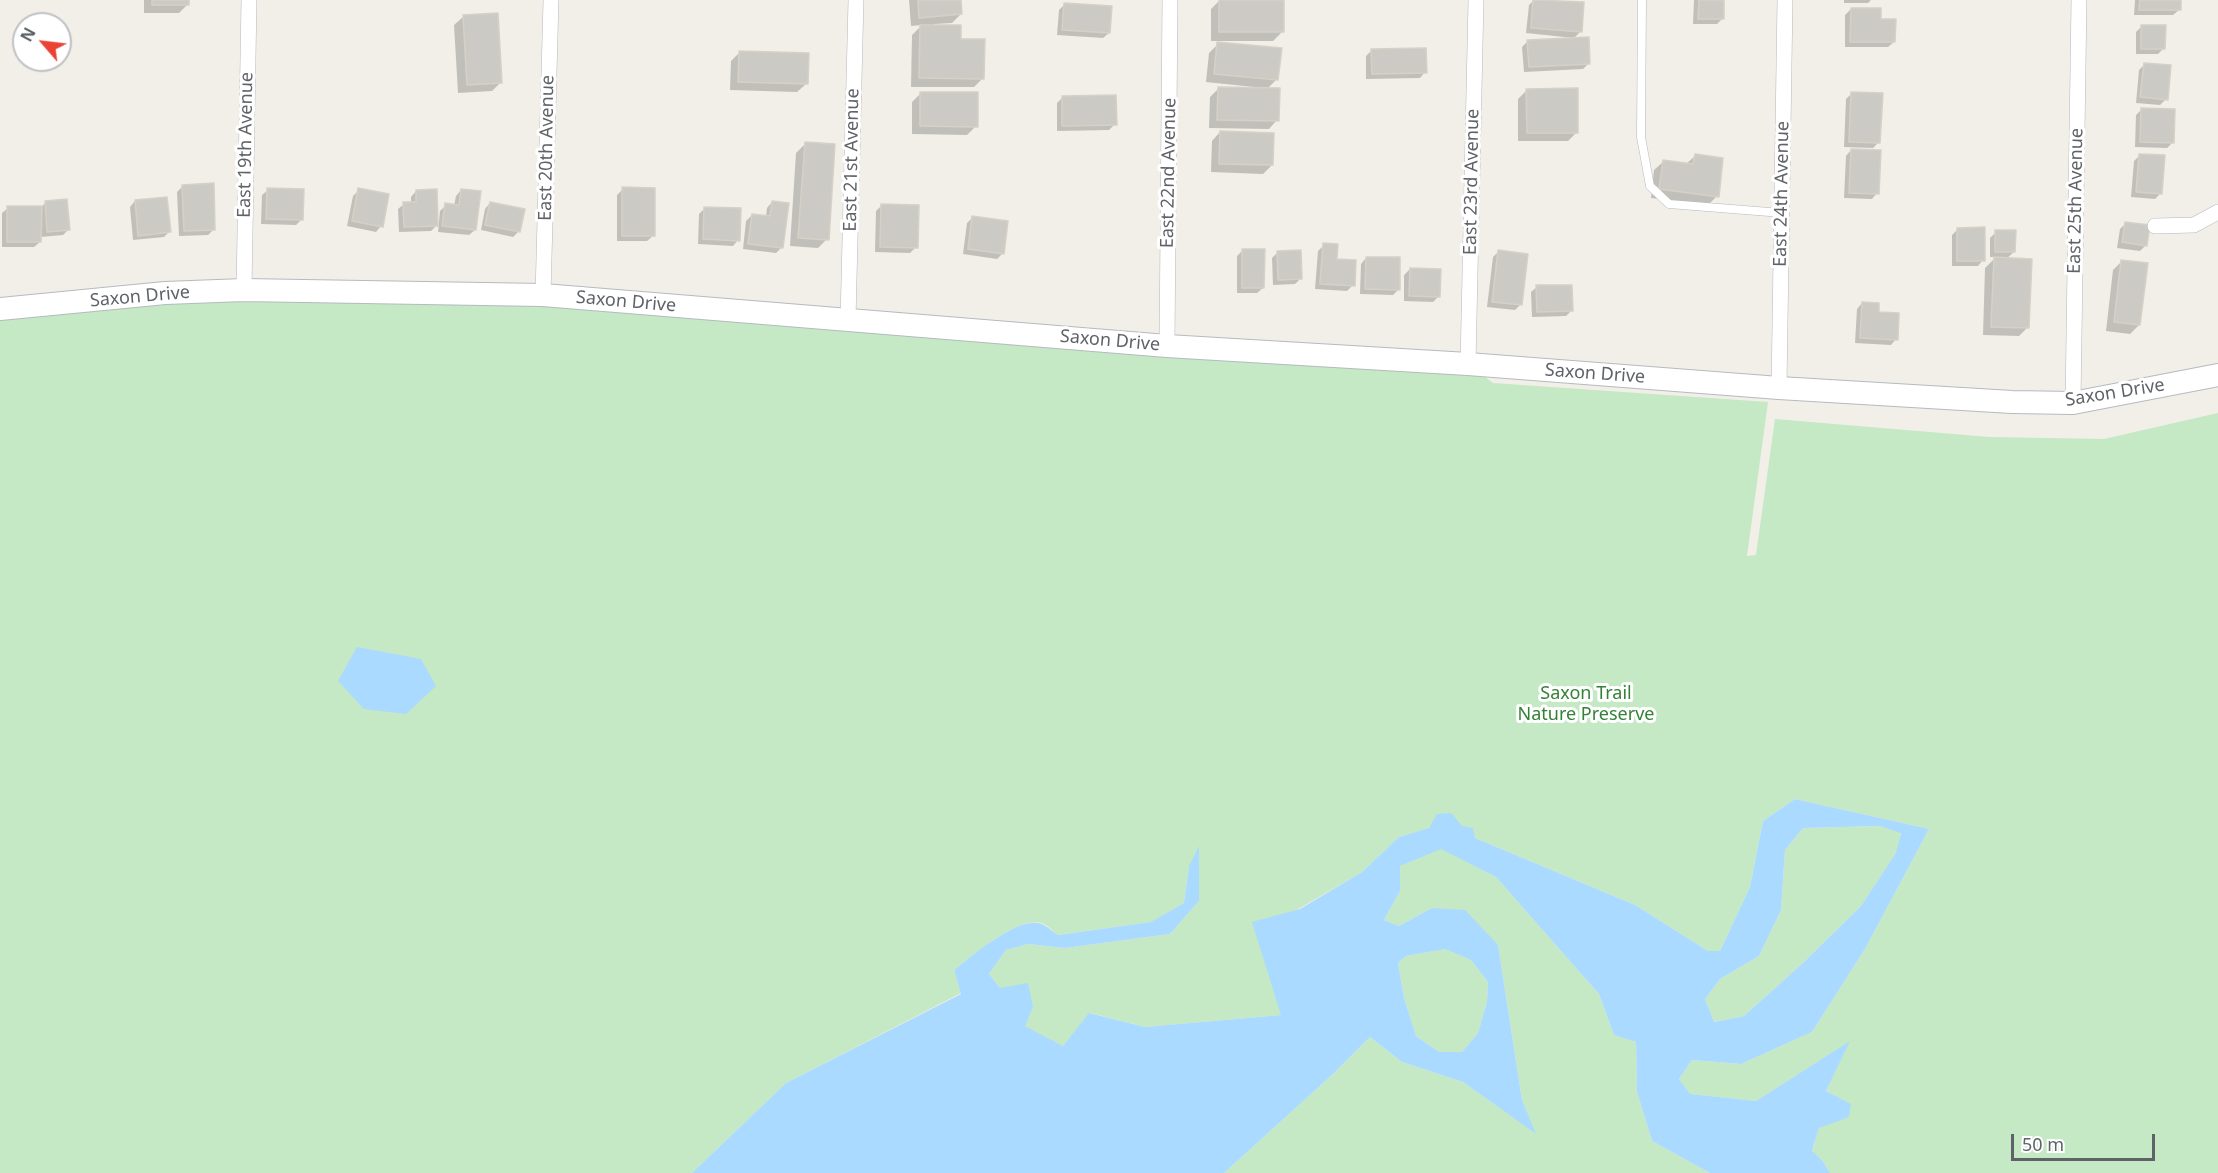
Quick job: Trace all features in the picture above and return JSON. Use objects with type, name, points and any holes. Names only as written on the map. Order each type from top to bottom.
[{"type":"street","name":"East 19th Avenue","points":[[244,290],[249,0]]},
{"type":"street","name":"East 20th Avenue","points":[[543,295],[551,0]]},
{"type":"street","name":"East 21st Avenue","points":[[848,320],[856,0]]},
{"type":"street","name":"East 22nd Avenue","points":[[1167,346],[1170,0]]},
{"type":"street","name":"East 23rd Avenue","points":[[1468,364],[1476,0]]},
{"type":"street","name":"East 24th Avenue","points":[[1779,388],[1785,0]]},
{"type":"street","name":"East 25th Avenue","points":[[2073,403],[2079,0]]},
{"type":"street","points":[[2155,226],[2194,225],[2218,212]]},
{"type":"street","name":"Saxon Drive","points":[[0,309],[165,293],[244,290],[543,295],[1167,346],[1468,364],[1779,388],[2012,402],[2073,403],[2218,375]]},
{"type":"lane","points":[[1642,0],[1641,137],[1650,186],[1669,204],[1782,213]]},
{"type":"green space","name":"Saxon Trail Nature Preserve","points":[[165,293],[543,295],[1468,364],[1493,383],[1768,402],[1747,556],[1756,555],[1775,419],[1989,437],[2104,439],[2218,413],[2218,1173],[1830,1173],[1822,1160],[1812,1152],[1819,1128],[1850,1104],[1826,1091],[1849,1042],[1756,1101],[1689,1094],[1679,1079],[1692,1060],[1741,1064],[1812,1032],[1865,949],[1929,829],[1795,799],[1763,821],[1750,887],[1720,951],[1708,951],[1635,905],[1475,838],[1430,828],[1399,837],[1362,872],[1293,912],[1281,1015],[1145,1027],[1090,1013],[1063,1046],[1024,1026],[1033,1007],[1000,988],[989,974],[1006,950],[1028,944],[1065,948],[1170,934],[1199,901],[1189,866],[1184,903],[1152,922],[1057,935],[1044,924],[1032,922],[1020,925],[996,938],[954,970],[961,993],[786,1083],[692,1173],[0,1173],[0,309]]},
{"type":"green space","points":[[1880,826],[1901,832],[1897,852],[1861,906],[1744,1016],[1714,1022],[1705,999],[1720,979],[1759,956],[1781,910],[1785,850],[1803,828]]},
{"type":"green space","points":[[1441,848],[1496,877],[1599,994],[1614,1035],[1636,1042],[1637,1092],[1652,1141],[1710,1173],[1224,1173],[1333,1074],[1370,1037],[1402,1062],[1463,1082],[1535,1133],[1522,1100],[1498,945],[1432,908],[1399,926],[1384,920],[1400,891],[1400,866]]},
{"type":"green space","points":[[1445,949],[1471,960],[1488,982],[1487,1002],[1478,1033],[1462,1052],[1439,1052],[1416,1036],[1404,998],[1398,963],[1406,956]]},
{"type":"water","points":[[357,647],[421,659],[436,686],[406,714],[364,709],[338,681]]},
{"type":"water","points":[[1795,799],[1929,829],[1865,949],[1812,1032],[1741,1064],[1692,1060],[1679,1079],[1690,1094],[1756,1101],[1850,1041],[1826,1091],[1851,1104],[1849,1117],[1819,1128],[1812,1151],[1822,1160],[1830,1173],[1710,1173],[1652,1141],[1637,1092],[1636,1042],[1614,1035],[1599,994],[1496,877],[1441,849],[1400,866],[1400,891],[1384,920],[1399,926],[1432,908],[1465,910],[1498,945],[1522,1100],[1536,1134],[1463,1082],[1402,1062],[1370,1037],[1333,1074],[1224,1173],[692,1173],[786,1083],[961,994],[954,970],[1008,931],[1032,923],[1042,924],[1058,935],[1151,922],[1184,903],[1189,866],[1199,846],[1199,901],[1170,934],[1065,948],[1028,944],[1006,950],[989,974],[1000,988],[1028,983],[1033,1007],[1025,1026],[1063,1046],[1089,1013],[1145,1027],[1281,1015],[1252,922],[1300,909],[1362,872],[1399,837],[1429,828],[1437,814],[1451,813],[1462,826],[1473,828],[1475,838],[1635,905],[1708,951],[1720,951],[1750,887],[1763,821]],"holes":[[[1880,826],[1901,833],[1896,853],[1861,906],[1744,1016],[1714,1022],[1705,999],[1720,979],[1759,956],[1781,910],[1785,850],[1803,828]],[[1445,949],[1471,960],[1488,982],[1487,1002],[1478,1033],[1462,1052],[1439,1052],[1416,1036],[1404,998],[1398,963],[1406,956]]]},
{"type":"building","points":[[152,0],[189,0],[189,5],[152,5]]},
{"type":"building","points":[[918,0],[961,0],[962,14],[919,18]]},
{"type":"building","points":[[1219,0],[1284,0],[1284,32],[1219,32]]},
{"type":"building","points":[[1533,0],[1584,2],[1582,32],[1531,28]]},
{"type":"building","points":[[1699,0],[1724,0],[1724,19],[1698,19]]},
{"type":"building","points":[[2140,0],[2181,0],[2181,10],[2139,10]]},
{"type":"building","points":[[1064,3],[1112,6],[1110,33],[1062,30]]},
{"type":"building","points":[[1851,8],[1881,8],[1881,19],[1896,19],[1895,42],[1850,42]]},
{"type":"building","points":[[498,13],[502,83],[467,85],[463,15]]},
{"type":"building","points":[[920,25],[961,25],[961,39],[985,39],[984,79],[919,78]]},
{"type":"building","points":[[2141,25],[2166,25],[2165,49],[2141,49]]},
{"type":"building","points":[[1589,37],[1590,64],[1529,67],[1527,40]]},
{"type":"building","points":[[1217,42],[1282,48],[1278,80],[1214,74]]},
{"type":"building","points":[[1426,48],[1427,73],[1372,74],[1371,49]]},
{"type":"building","points":[[739,51],[809,53],[808,84],[738,82]]},
{"type":"building","points":[[2144,63],[2171,65],[2168,100],[2140,97]]},
{"type":"building","points":[[1218,87],[1280,88],[1279,121],[1217,120]]},
{"type":"building","points":[[1578,88],[1578,133],[1527,133],[1526,89]]},
{"type":"building","points":[[920,92],[978,92],[978,127],[920,126]]},
{"type":"building","points":[[1851,92],[1883,93],[1880,143],[1849,142]]},
{"type":"building","points":[[1116,95],[1117,125],[1062,126],[1062,96]]},
{"type":"building","points":[[2141,108],[2175,109],[2174,143],[2140,142]]},
{"type":"building","points":[[1220,131],[1274,133],[1273,165],[1219,164]]},
{"type":"building","points":[[805,142],[835,144],[829,240],[798,238]]},
{"type":"building","points":[[1851,149],[1881,150],[1879,194],[1849,193]]},
{"type":"building","points":[[1695,154],[1723,158],[1719,197],[1659,189],[1663,160],[1693,164]]},
{"type":"building","points":[[2139,154],[2165,155],[2162,194],[2136,192]]},
{"type":"building","points":[[214,183],[215,230],[184,231],[182,185]]},
{"type":"building","points":[[622,187],[655,188],[655,236],[622,236]]},
{"type":"building","points":[[267,188],[304,189],[303,220],[266,219]]},
{"type":"building","points":[[358,188],[389,194],[383,227],[352,221]]},
{"type":"building","points":[[437,189],[438,226],[404,227],[403,202],[416,202],[416,190]]},
{"type":"building","points":[[461,189],[481,191],[476,230],[442,226],[445,203],[459,205]]},
{"type":"building","points":[[167,197],[171,232],[138,236],[135,200]]},
{"type":"building","points":[[67,199],[70,230],[47,232],[45,201]]},
{"type":"building","points":[[772,201],[789,203],[783,248],[748,244],[752,214],[770,216]]},
{"type":"building","points":[[490,202],[525,209],[520,232],[485,225]]},
{"type":"building","points":[[881,204],[919,205],[918,248],[880,247]]},
{"type":"building","points":[[7,206],[42,206],[41,242],[7,242]]},
{"type":"building","points":[[704,207],[741,208],[740,241],[703,239]]},
{"type":"building","points":[[972,216],[1008,221],[1004,254],[968,249]]},
{"type":"building","points":[[2125,222],[2150,225],[2147,246],[2122,242]]},
{"type":"building","points":[[1985,227],[1985,261],[1957,261],[1957,228]]},
{"type":"building","points":[[1995,230],[2016,230],[2015,252],[1995,252]]},
{"type":"building","points":[[1323,243],[1338,244],[1337,259],[1356,260],[1355,286],[1320,284]]},
{"type":"building","points":[[1242,249],[1265,249],[1264,288],[1242,288]]},
{"type":"building","points":[[1301,250],[1302,279],[1278,280],[1277,251]]},
{"type":"building","points":[[1498,250],[1528,254],[1522,305],[1492,302]]},
{"type":"building","points":[[1366,257],[1400,257],[1400,290],[1365,289]]},
{"type":"building","points":[[1994,257],[2032,259],[2029,328],[1991,327]]},
{"type":"building","points":[[2121,260],[2148,263],[2140,325],[2114,322]]},
{"type":"building","points":[[1410,268],[1441,269],[1440,297],[1409,296]]},
{"type":"building","points":[[1536,285],[1572,285],[1573,311],[1537,312]]},
{"type":"building","points":[[1862,302],[1879,303],[1879,312],[1899,313],[1898,340],[1860,338]]}]
